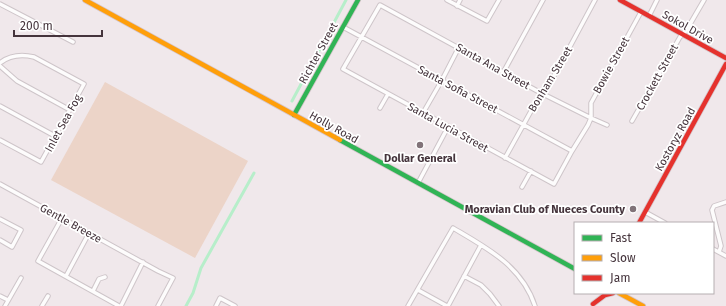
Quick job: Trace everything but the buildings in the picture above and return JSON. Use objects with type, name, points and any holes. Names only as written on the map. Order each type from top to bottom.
[{"type":"main road","name":"Holly Road","points":[[85,0],[574,268]]},
{"type":"main road","name":"Richter Street","points":[[294,115],[358,0]]},
{"type":"main road","name":"Sokol Drive","points":[[620,0],[726,58]]},
{"type":"main road","name":"Kostoryz Road","points":[[640,222],[726,64]]},
{"type":"main road","points":[[593,305],[598,294]]},
{"type":"main road","points":[[593,305],[605,295],[609,294]]},
{"type":"main road","points":[[621,294],[643,306]]},
{"type":"street","points":[[447,0],[487,21],[499,0]]},
{"type":"street","points":[[457,6],[460,0]]},
{"type":"street","points":[[504,72],[543,0]]},
{"type":"street","name":"Bonham Street","points":[[505,158],[541,93],[559,67],[595,0]]},
{"type":"street","points":[[649,16],[657,0]]},
{"type":"street","name":"Crockett Street","points":[[632,121],[680,37],[686,31],[704,0]]},
{"type":"street","points":[[0,4],[73,42]]},
{"type":"street","name":"Santa Ana Street","points":[[361,37],[380,5],[541,93],[607,125]]},
{"type":"street","name":"Bowie Street","points":[[554,184],[588,125],[591,103],[641,12]]},
{"type":"street","name":"Santa Sofia Street","points":[[344,26],[361,37],[572,151]]},
{"type":"street","name":"Santa Lucia Street","points":[[361,37],[343,69],[554,184]]},
{"type":"street","points":[[423,113],[459,47]]},
{"type":"street","name":"Inlet Sea Fog","points":[[0,64],[11,57],[26,55],[34,57],[84,84],[41,162],[0,140]]},
{"type":"street","points":[[0,64],[17,81],[70,110]]},
{"type":"street","points":[[380,108],[388,94]]},
{"type":"street","points":[[0,106],[55,136]]},
{"type":"street","points":[[418,183],[448,127]]},
{"type":"street","points":[[522,187],[531,171]]},
{"type":"street","name":"Gentle Breeze","points":[[0,184],[173,278],[158,306]]},
{"type":"street","points":[[719,252],[721,246],[712,210],[714,206],[726,202]]},
{"type":"street","points":[[645,212],[663,222]]},
{"type":"street","points":[[62,218],[38,262],[120,306],[143,262]]},
{"type":"street","points":[[0,219],[21,230],[12,247],[0,240]]},
{"type":"street","points":[[408,306],[453,228],[481,244],[503,260],[520,277],[532,297],[535,306]]},
{"type":"street","points":[[66,276],[89,232]]},
{"type":"street","points":[[418,290],[447,306],[481,244]]},
{"type":"street","points":[[714,250],[726,256]]},
{"type":"street","points":[[464,276],[481,285],[499,306]]},
{"type":"street","points":[[93,291],[99,279],[105,277]]},
{"type":"street","points":[[5,306],[21,278]]},
{"type":"street","points":[[0,296],[8,300]]},
{"type":"street","points":[[42,306],[48,296]]},
{"type":"street","points":[[216,306],[220,298],[235,306]]},
{"type":"shaded area","points":[[105,82],[248,161],[195,258],[51,180]]},
{"type":"waterway","points":[[292,101],[346,0]]},
{"type":"waterway","points":[[186,306],[193,293],[201,268],[254,173]]},
{"type":"traffic: fast","points":[[294,115],[358,0]]},
{"type":"traffic: fast","points":[[340,140],[574,268]]},
{"type":"traffic: slow","points":[[85,0],[340,140]]},
{"type":"traffic: slow","points":[[621,294],[643,306]]},
{"type":"traffic: jam","points":[[620,0],[726,58]]},
{"type":"traffic: jam","points":[[640,222],[726,64]]},
{"type":"traffic: jam","points":[[593,304],[605,295],[609,294]]},
{"type":"place","name":"Dollar General","points":[[420,145]]},
{"type":"place","name":"Moravian Club of Nueces County","points":[[633,209]]}]
